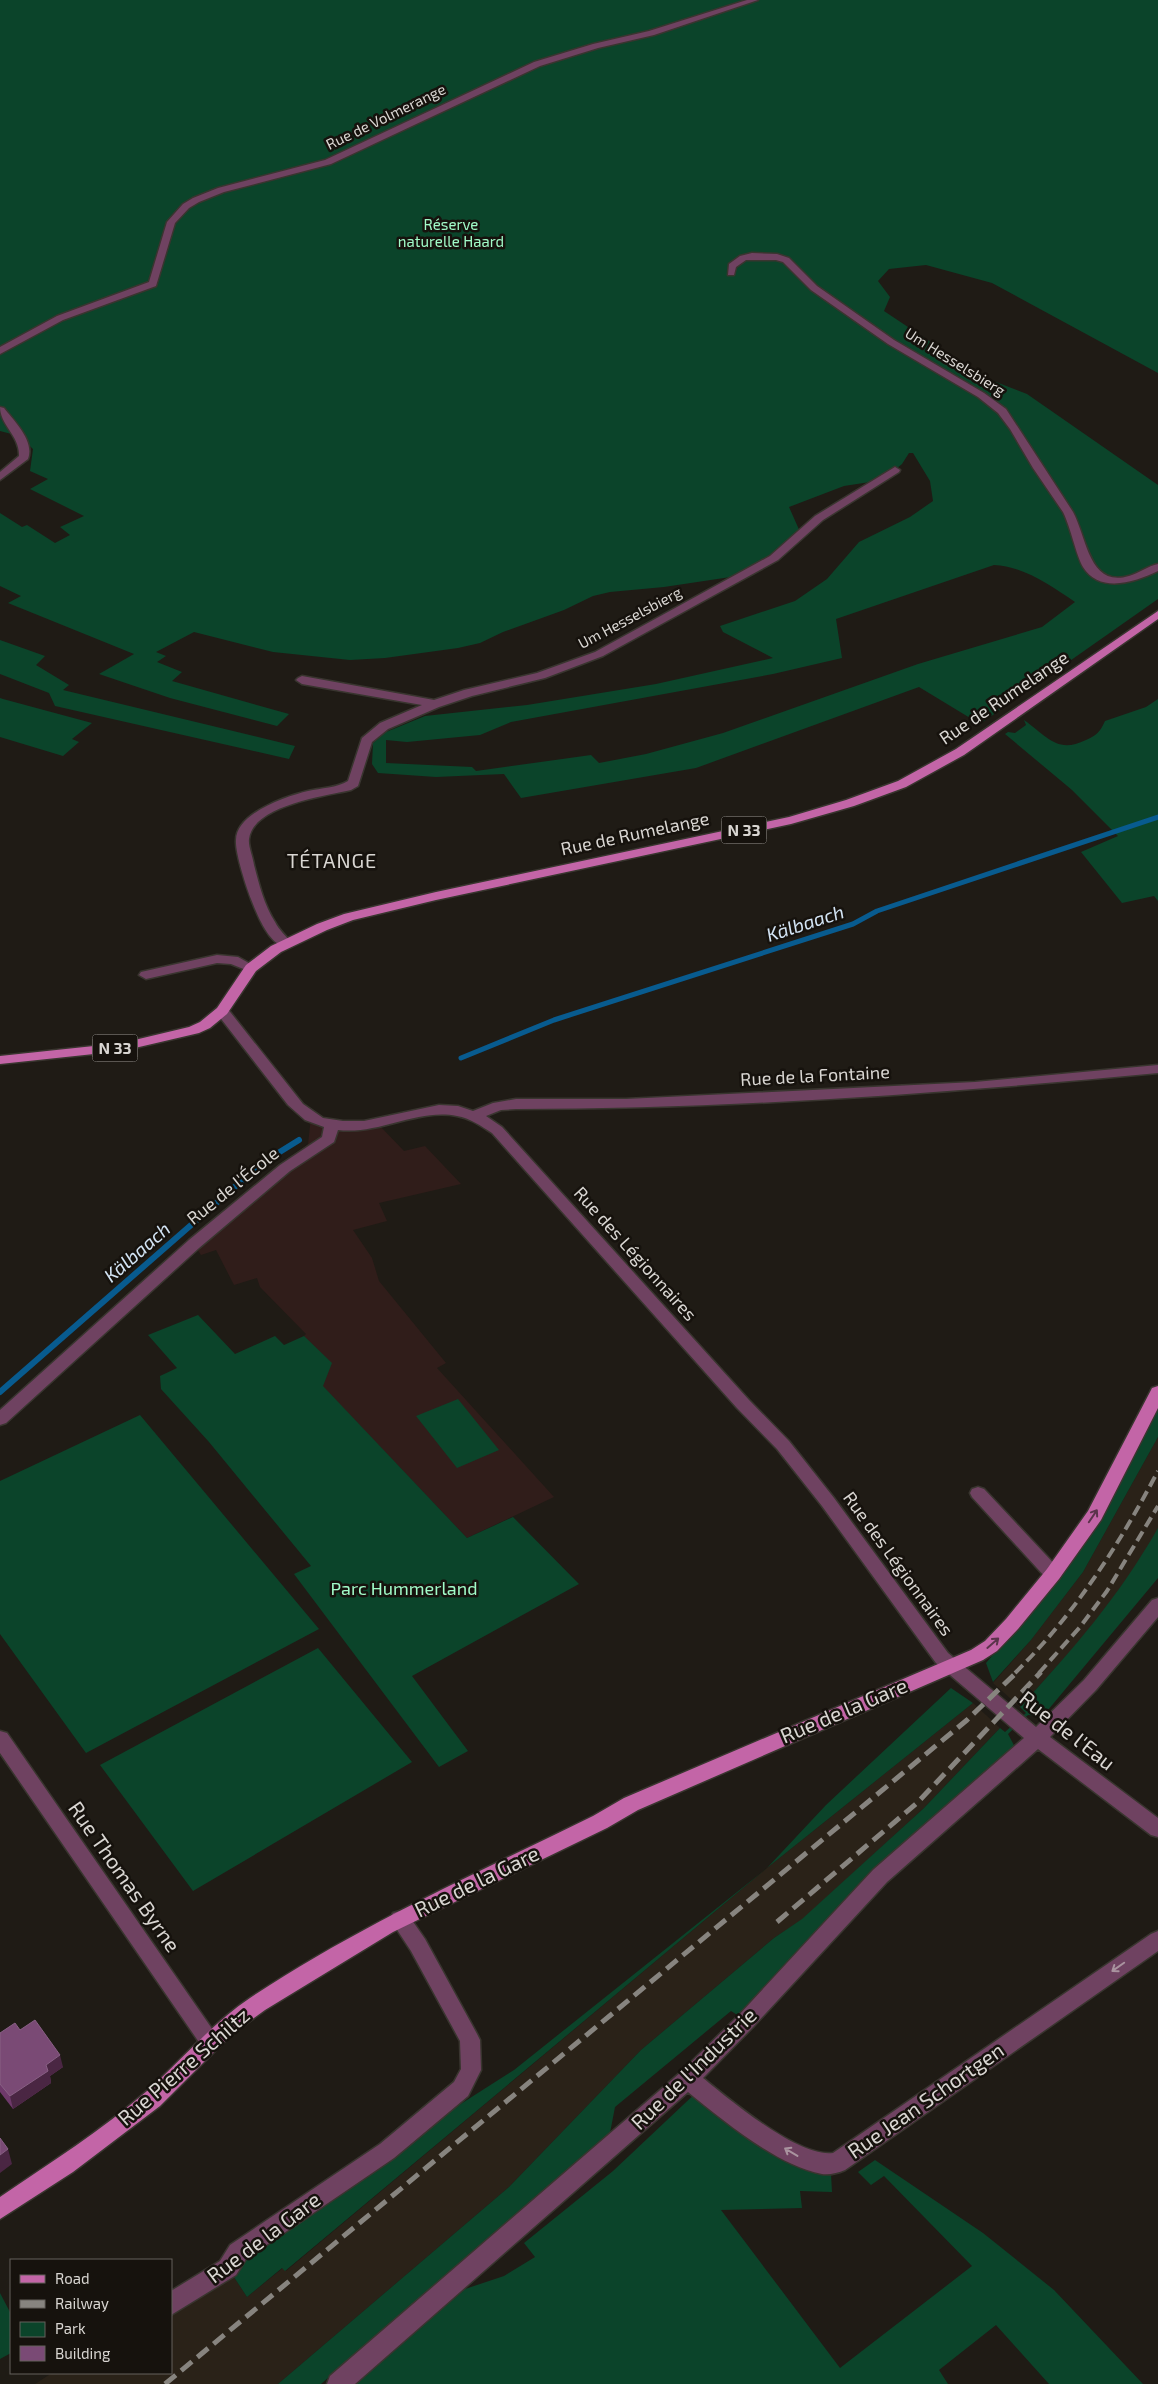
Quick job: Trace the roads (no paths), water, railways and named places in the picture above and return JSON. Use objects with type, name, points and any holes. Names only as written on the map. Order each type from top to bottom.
[{"type":"main road","name":"Rue de Rumelange","points":[[222,1011],[251,968],[286,944],[322,926],[436,896],[790,820],[858,800],[902,784],[960,752],[1158,614]]},
{"type":"main road","name":"N 33","points":[[0,1060],[122,1047],[160,1039],[206,1025],[222,1011]]},
{"type":"main road","name":"Rue de la Gare","points":[[400,1919],[600,1822],[631,1804],[977,1655],[991,1646],[1053,1574],[1108,1492],[1158,1392]]},
{"type":"main road","name":"Rue Pierre Schiltz","points":[[0,2209],[66,2165],[153,2099],[178,2077],[210,2042],[258,2004],[400,1919]]},
{"type":"street","name":"Rue de Volmerange","points":[[0,351],[60,318],[153,284],[171,222],[186,206],[196,200],[221,190],[328,162],[353,152],[463,97],[537,64],[651,32],[754,0]]},
{"type":"street","name":"Um Hesselsbierg","points":[[731,273],[732,266],[742,258],[764,256],[786,260],[814,288],[884,337],[981,395],[1002,411],[1015,428],[1038,468],[1068,512],[1076,528],[1088,566],[1098,577],[1120,581],[1133,579],[1158,567]]},
{"type":"street","points":[[0,410],[19,436],[25,448],[24,456],[0,477]]},
{"type":"street","name":"Um Hesselsbierg","points":[[286,944],[274,930],[255,893],[242,840],[243,832],[250,824],[277,803],[302,795],[347,787],[354,783],[366,741],[384,726],[435,704],[468,693],[542,676],[578,664],[614,647],[774,558],[819,518],[895,470]]},
{"type":"street","name":"Um Hesselsbierg","points":[[302,680],[435,704]]},
{"type":"street","points":[[146,975],[217,958],[233,960],[251,968]]},
{"type":"street","name":"Rue des Légionnaires","points":[[222,1011],[289,1097],[311,1117],[332,1125],[355,1127],[379,1125],[438,1109],[474,1116],[497,1130],[743,1404],[783,1445],[828,1502],[929,1642],[950,1665]]},
{"type":"street","name":"Rue de la Fontaine","points":[[474,1116],[498,1106],[516,1104],[626,1104],[926,1089],[1026,1082],[1050,1078],[1158,1069]]},
{"type":"street","name":"Rue de l'École","points":[[0,1419],[194,1244],[285,1168],[329,1139],[332,1125]]},
{"type":"street","points":[[978,1493],[1053,1574]]},
{"type":"street","name":"Rue de l'Industrie","points":[[338,2384],[688,2079],[746,2021],[880,1876],[1037,1738],[1090,1685],[1158,1605]]},
{"type":"street","name":"Rue de l'Eau","points":[[950,1665],[1037,1738],[1158,1829]]},
{"type":"street","name":"Rue Thomas Byrne","points":[[0,1738],[210,2042]]},
{"type":"street","name":"Rue de la Gare","points":[[172,2303],[228,2268],[238,2252],[386,2151],[444,2105],[461,2089],[471,2070],[470,2040],[418,1945],[400,1919]]},
{"type":"street","name":"Rue Jean Schortgen","points":[[688,2079],[770,2139],[797,2156],[823,2165],[837,2162],[1158,1940]]},
{"type":"waterway","name":"Kälbaach","points":[[461,1058],[554,1020],[853,924],[877,911],[1158,817]]},
{"type":"waterway","name":"Kälbaach","points":[[0,1392],[262,1163],[299,1140]]},
{"type":"railway","points":[[1015,1673],[1057,1627],[1094,1578],[1128,1525],[1158,1471]]},
{"type":"railway","points":[[1039,1673],[1080,1627],[1107,1591],[1158,1506]]},
{"type":"railway","points":[[165,2384],[967,1720],[1017,1672]]},
{"type":"railway","points":[[777,1922],[917,1803],[1041,1672]]},
{"type":"district","name":"TÉTANGE","points":[[332,861]]},
{"type":"park label","name":"Réserve naturelle Haard","points":[[451,234]]},
{"type":"park label","name":"Parc Hummerland","points":[[404,1589]]}]
